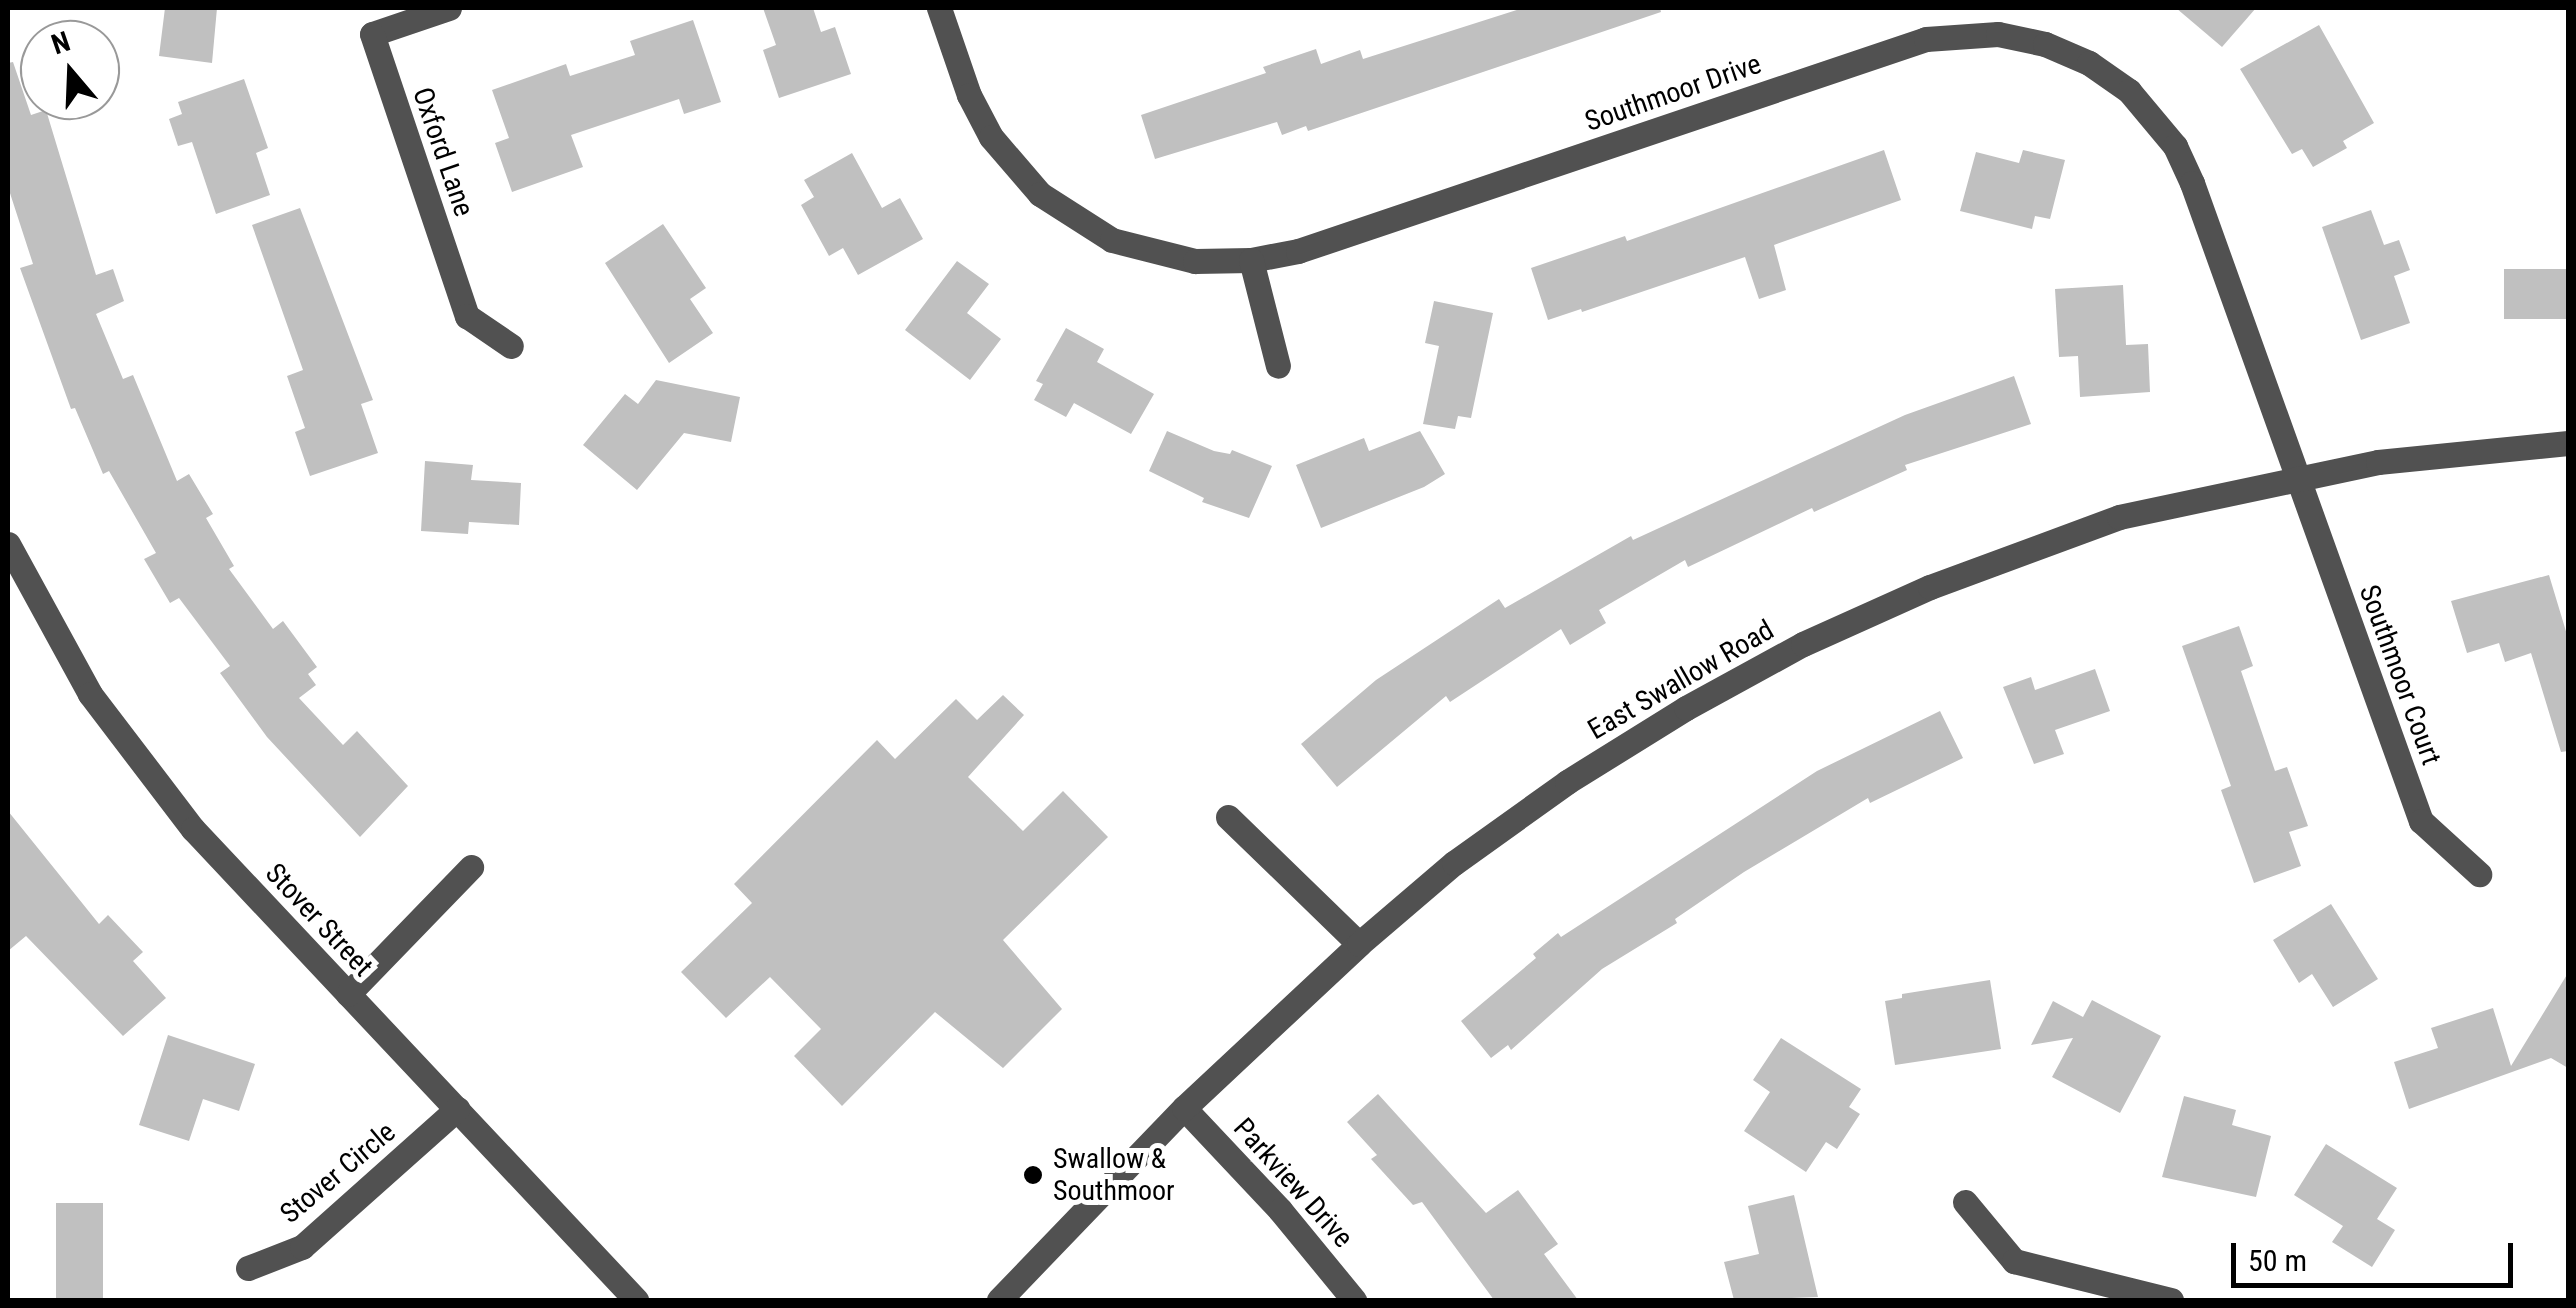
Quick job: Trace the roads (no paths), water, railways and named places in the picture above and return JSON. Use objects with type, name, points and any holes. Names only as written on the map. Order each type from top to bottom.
[{"type":"street","name":"Oxford Lane","points":[[449,8],[372,34],[468,316],[511,346]]},
{"type":"street","name":"Southmoor Drive","points":[[939,8],[969,94],[991,136],[1040,194],[1078,222],[1157,255],[1195,261],[1252,260],[1317,244],[1926,39],[1998,34],[2045,44],[2090,63],[2129,91],[2175,146],[2192,182],[2295,476]]},
{"type":"street","points":[[1252,260],[1278,366]]},
{"type":"street","name":"East Swallow Road","points":[[998,1300],[1184,1108],[1359,944],[1454,863],[1567,782],[1686,708],[1803,644],[1930,587],[2118,517],[2295,476],[2378,462],[2568,442]]},
{"type":"street","name":"Southmoor Court","points":[[2295,476],[2420,820],[2479,874]]},
{"type":"street","name":"Stover Street","points":[[8,544],[90,694],[139,763],[204,841],[636,1300]]},
{"type":"street","points":[[1228,816],[1359,944]]},
{"type":"street","points":[[348,994],[471,866]]},
{"type":"street","name":"Parkview Drive","points":[[1184,1108],[1280,1210],[1354,1300]]},
{"type":"street","name":"Stover Circle","points":[[248,1268],[302,1246],[457,1109]]},
{"type":"street","points":[[1966,1202],[2014,1262],[2171,1300]]},
{"type":"place","name":"Swallow & Southmoor","points":[[1033,1175]]}]
